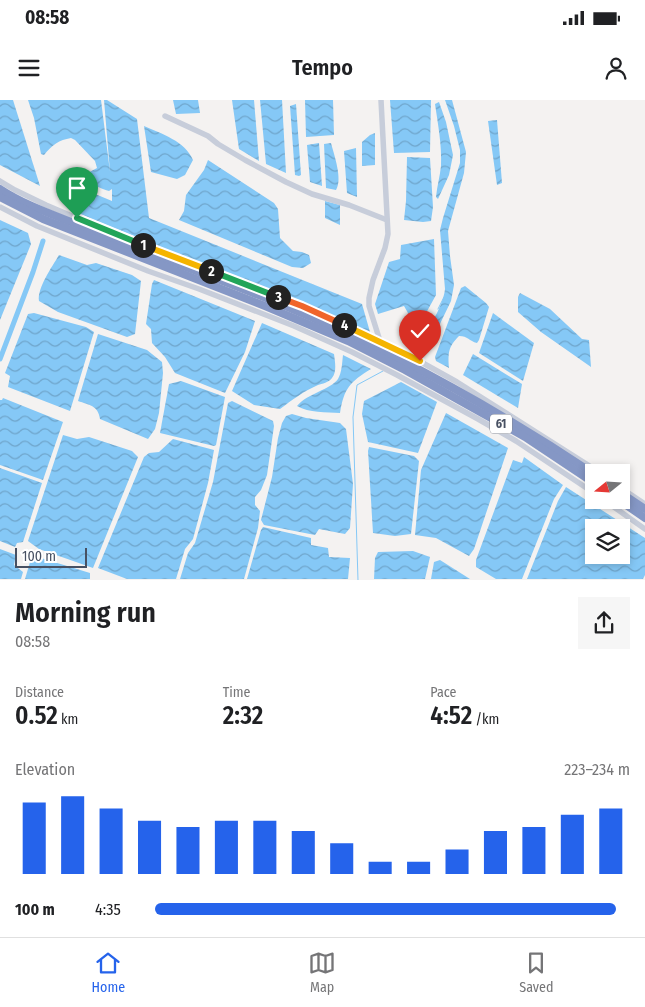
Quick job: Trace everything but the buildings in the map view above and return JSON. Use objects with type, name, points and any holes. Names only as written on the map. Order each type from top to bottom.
[{"type":"highway","name":"61","points":[[0,189],[11,196],[112,238],[282,305],[482,404],[585,468]]},
{"type":"highway","name":"61","points":[[0,197],[43,219],[265,306],[393,360]]},
{"type":"highway","name":"61","points":[[408,368],[525,437],[585,477]]},
{"type":"highway","points":[[630,498],[645,509]]},
{"type":"highway","points":[[630,508],[645,518]]},
{"type":"street","points":[[380,341],[369,306],[369,298],[388,234],[381,100]]},
{"type":"street","points":[[165,116],[208,136],[245,160],[286,182],[312,194],[349,205],[387,220]]},
{"type":"street","points":[[0,181],[14,190],[46,205],[114,234],[302,306],[403,352],[457,382],[586,464]]},
{"type":"street","points":[[0,208],[37,226],[148,271],[294,326],[381,366],[478,418],[585,487]]},
{"type":"street","points":[[630,494],[645,504]]},
{"type":"street","points":[[617,509],[645,529]]},
{"type":"water","points":[[0,100],[13,100],[40,186],[0,165]]},
{"type":"water","points":[[28,100],[101,100],[110,172],[104,100],[137,119],[149,218],[362,304],[370,332],[77,213],[88,191],[112,201],[112,189],[109,191],[81,182],[82,176],[97,168],[95,161],[71,138],[59,142],[44,155],[41,154],[34,118]]},
{"type":"water","points":[[173,100],[198,100],[200,113],[176,114]]},
{"type":"water","points":[[232,100],[254,100],[259,161],[239,149]]},
{"type":"water","points":[[260,100],[282,100],[286,173],[266,164]]},
{"type":"water","points":[[305,100],[333,100],[334,135],[306,137]]},
{"type":"water","points":[[390,100],[431,100],[430,152],[394,153]]},
{"type":"water","points":[[445,100],[452,100],[466,152],[464,173],[448,231],[454,285],[451,301],[425,355],[413,349],[433,321],[444,296],[440,230],[460,163],[460,150]]},
{"type":"water","points":[[439,102],[446,122],[453,155],[449,175],[438,199],[436,197],[441,170],[441,158],[440,135],[435,104]]},
{"type":"water","points":[[296,104],[301,175],[299,176],[295,175],[290,106]]},
{"type":"water","points":[[497,120],[502,183],[497,185],[488,121]]},
{"type":"water","points":[[144,126],[165,135],[185,148],[193,160],[185,175],[177,179],[151,172]]},
{"type":"water","points":[[375,133],[375,165],[362,166],[362,142]]},
{"type":"water","points":[[319,143],[322,186],[310,182],[307,145]]},
{"type":"water","points":[[331,143],[339,180],[336,190],[326,188],[324,144]]},
{"type":"water","points":[[356,148],[357,197],[347,193],[344,151]]},
{"type":"water","points":[[407,157],[430,158],[433,207],[431,221],[404,220]]},
{"type":"water","points":[[208,160],[274,203],[278,209],[280,238],[293,251],[309,255],[311,263],[303,268],[292,267],[179,220],[184,211],[186,195],[204,170]]},
{"type":"water","points":[[325,201],[340,205],[340,225],[325,218]]},
{"type":"water","points":[[0,220],[28,233],[31,244],[0,320]]},
{"type":"water","points":[[434,239],[436,295],[410,342],[403,340],[408,313],[404,306],[378,314],[375,304],[389,262],[400,259],[401,245]]},
{"type":"water","points":[[59,255],[87,265],[96,263],[132,275],[141,281],[135,334],[127,337],[58,312],[39,301],[40,290]]},
{"type":"water","points":[[154,280],[255,321],[245,352],[225,393],[175,373],[165,357],[152,343],[151,329],[146,324]]},
{"type":"water","points":[[465,286],[489,307],[477,343],[459,336],[451,347],[449,368],[436,361],[435,357],[461,288]]},
{"type":"water","points":[[520,293],[550,309],[582,339],[589,340],[591,367],[541,332],[518,312],[518,297]]},
{"type":"water","points":[[34,313],[86,327],[94,332],[70,411],[8,387],[10,376],[5,373],[28,314]]},
{"type":"water","points":[[493,313],[534,343],[523,381],[479,353]]},
{"type":"water","points":[[262,323],[334,354],[334,376],[327,382],[303,393],[280,409],[254,405],[232,391]]},
{"type":"water","points":[[98,334],[147,350],[162,362],[163,373],[159,413],[155,429],[148,439],[100,419],[95,408],[78,401]]},
{"type":"water","points":[[473,354],[522,384],[518,408],[463,375]]},
{"type":"water","points":[[343,355],[371,369],[349,386],[340,413],[312,411],[297,406],[338,379]]},
{"type":"water","points":[[181,381],[225,397],[216,445],[160,433],[169,384]]},
{"type":"water","points":[[401,382],[437,402],[418,453],[368,442],[362,414],[364,401]]},
{"type":"water","points":[[3,398],[63,422],[43,480],[0,465],[0,400]]},
{"type":"water","points":[[232,401],[273,421],[274,426],[267,475],[261,490],[255,497],[255,505],[260,511],[258,528],[244,579],[180,579],[188,553],[195,543],[213,482],[228,403]]},
{"type":"water","points":[[446,413],[508,448],[474,549],[469,556],[436,538],[415,535],[421,470]]},
{"type":"water","points":[[292,414],[340,423],[346,429],[353,484],[350,528],[345,534],[319,529],[315,535],[264,525],[261,520],[272,477],[282,423],[286,416]]},
{"type":"water","points":[[63,435],[77,439],[89,437],[132,451],[138,457],[93,568],[39,549],[28,541]]},
{"type":"water","points":[[173,439],[214,450],[208,483],[193,539],[185,549],[176,579],[127,579],[98,568],[144,457],[149,453],[159,452]]},
{"type":"water","points":[[369,447],[414,456],[419,461],[411,534],[395,536],[373,533]]},
{"type":"water","points":[[524,457],[563,485],[554,499],[522,579],[496,579],[476,567],[476,560],[513,460],[522,463]]},
{"type":"water","points":[[0,468],[42,483],[23,542],[17,543],[15,547],[0,541]]},
{"type":"water","points":[[566,487],[585,499],[585,509],[600,509],[616,519],[585,519],[585,564],[630,564],[630,528],[645,538],[645,575],[643,579],[527,579],[558,501]]},
{"type":"water","points":[[263,527],[311,538],[311,545],[328,548],[329,557],[350,558],[348,579],[247,579]]},
{"type":"water","points":[[0,549],[16,555],[14,565],[23,572],[21,579],[0,579]]},
{"type":"water","points":[[413,551],[430,557],[425,579],[374,579],[375,558],[378,552]]},
{"type":"water","points":[[41,558],[90,573],[90,579],[25,579],[30,562]]},
{"type":"water","points":[[440,560],[470,579],[431,579],[434,562]]},
{"type":"waterway","points":[[0,359],[43,241]]},
{"type":"waterway","points":[[438,309],[444,297]]},
{"type":"waterway","points":[[409,354],[416,349]]},
{"type":"waterway","points":[[358,580],[353,417],[357,385],[383,371]]},
{"type":"route","points":[[77,218],[302,306],[420,361]]}]
